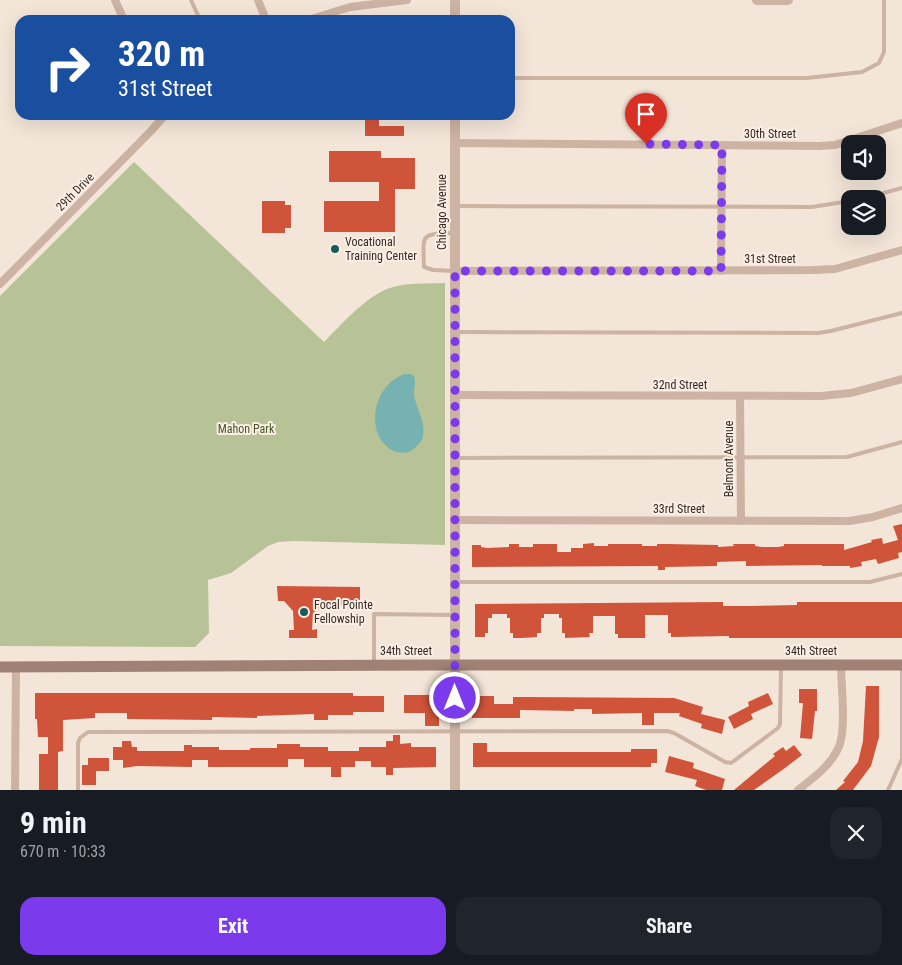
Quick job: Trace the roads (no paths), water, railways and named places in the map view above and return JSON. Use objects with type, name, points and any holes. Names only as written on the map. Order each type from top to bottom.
[{"type":"main road","name":"34th Street","points":[[0,668],[374,665],[902,665]]},
{"type":"street","points":[[115,0],[122,15]]},
{"type":"street","points":[[258,0],[264,15]]},
{"type":"street","points":[[324,15],[350,7],[407,0]]},
{"type":"street","points":[[455,0],[455,15]]},
{"type":"street","points":[[757,0],[788,0]]},
{"type":"street","name":"29th Drive","points":[[0,284],[160,120]]},
{"type":"street","name":"Chicago Avenue","points":[[455,120],[455,790]]},
{"type":"street","name":"30th Street","points":[[455,143],[835,145],[902,123]]},
{"type":"street","points":[[721,271],[722,145]]},
{"type":"street","name":"31st Street","points":[[455,271],[835,269],[902,250]]},
{"type":"street","name":"32nd Street","points":[[455,395],[821,396],[852,393],[902,379]]},
{"type":"street","name":"Belmont Avenue","points":[[740,396],[741,521]]},
{"type":"street","name":"33rd Street","points":[[455,520],[850,521],[873,518],[902,508]]},
{"type":"street","points":[[798,790],[823,770],[838,748],[842,735],[841,665]]},
{"type":"street","points":[[15,790],[16,667]]},
{"type":"lane","points":[[191,0],[198,15]]},
{"type":"lane","points":[[515,78],[808,78],[862,72],[879,63],[883,58],[884,0]]},
{"type":"lane","points":[[886,192],[902,188]]},
{"type":"lane","points":[[455,206],[721,208],[817,207],[841,203]]},
{"type":"lane","points":[[455,233],[429,234],[424,237],[423,243],[424,267],[433,270],[455,271]]},
{"type":"lane","points":[[455,332],[818,333],[902,313]]},
{"type":"lane","points":[[455,458],[847,457],[902,442]]},
{"type":"lane","points":[[455,582],[870,582],[902,574]]},
{"type":"lane","points":[[374,665],[374,614],[455,615]]},
{"type":"lane","points":[[78,790],[78,743],[80,738],[88,732],[668,731],[725,762],[731,763],[778,728],[780,724],[781,665]]},
{"type":"lane","points":[[888,790],[902,759],[902,665]]},
{"type":"water","points":[[405,374],[414,376],[414,395],[424,431],[417,446],[409,452],[400,453],[392,450],[381,440],[375,421],[378,401],[382,392],[388,384]]},
{"type":"place","name":"Vocational Training Center","points":[[335,249]]},
{"type":"place","name":"Focal Pointe Fellowship","points":[[304,612]]},
{"type":"park label","name":"Mahon Park","points":[[246,429]]}]
